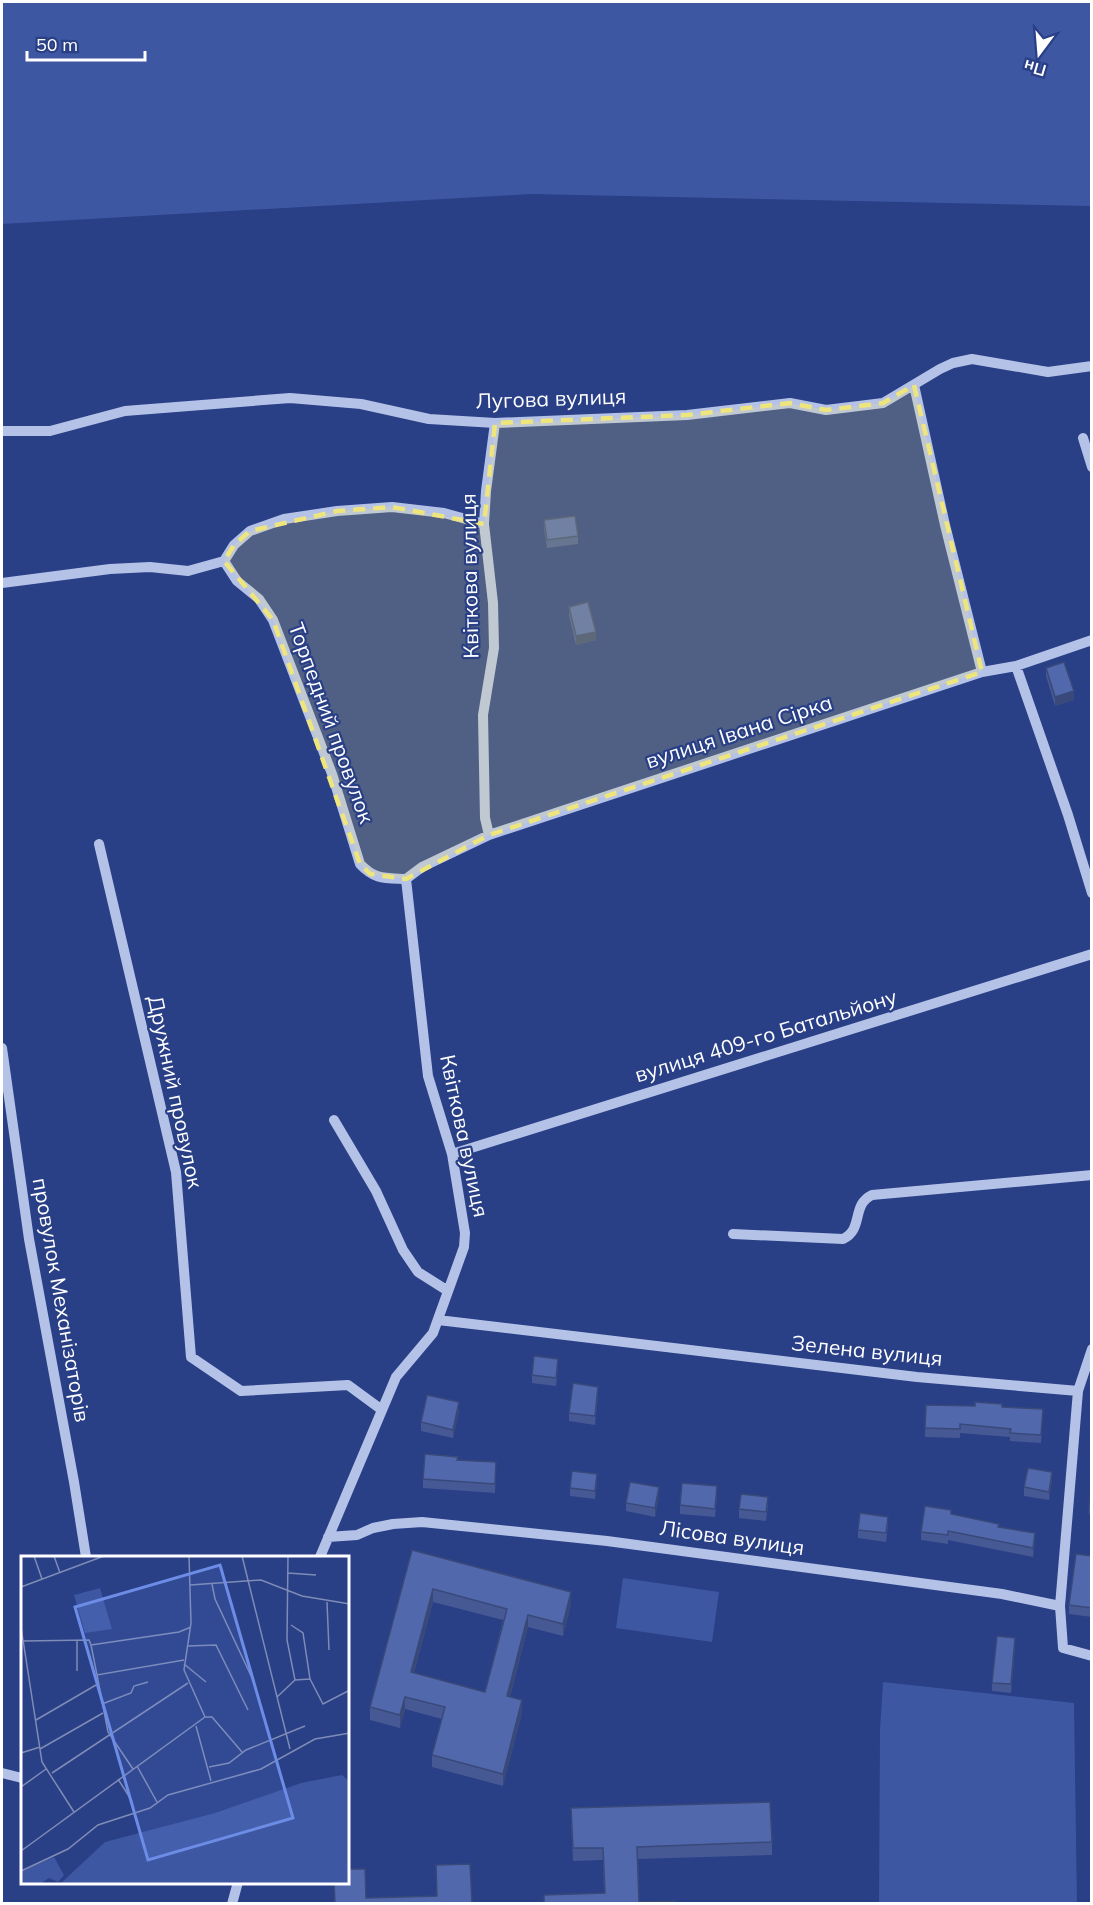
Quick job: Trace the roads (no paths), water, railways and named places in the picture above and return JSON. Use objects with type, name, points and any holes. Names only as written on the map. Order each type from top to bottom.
[{"type":"street","name":"Лугова вулиця","points":[[2,430],[50,431],[125,411],[290,399],[361,404],[429,418],[495,423],[687,415],[790,403],[825,410],[883,403],[953,363],[972,359],[1048,372],[1092,366]]},
{"type":"street","points":[[914,385],[945,525],[982,672]]},
{"type":"street","name":"Квіткова вулиця","points":[[489,834],[485,818],[483,715],[494,648],[493,603],[484,524],[495,423]]},
{"type":"street","points":[[1083,438],[1092,467]]},
{"type":"street","points":[[2,583],[110,569],[150,567],[188,571],[224,561],[234,545],[250,531],[284,519],[337,510],[392,507],[444,513],[484,524]]},
{"type":"street","name":"Торпедний провулок","points":[[224,561],[237,581],[259,599],[273,620],[332,774],[360,864],[370,874],[385,878],[406,879]]},
{"type":"street","name":"вулиця Івана Сірка","points":[[406,879],[422,867],[489,834],[982,672],[1016,666],[1092,640]]},
{"type":"street","points":[[1016,666],[1068,815],[1092,893]]},
{"type":"street","name":"Дружний провулок","points":[[99,844],[176,1172],[191,1357],[241,1391],[348,1385],[382,1410]]},
{"type":"street","name":"Квіткова вулиця","points":[[320,1556],[396,1377],[433,1333],[464,1247],[465,1233],[452,1154],[428,1076],[406,879]]},
{"type":"street","name":"вулиця 409-го Батальйону","points":[[452,1154],[1092,954]]},
{"type":"street","name":"провулок Механізаторів","points":[[2,1048],[29,1239],[86,1556]]},
{"type":"street","points":[[334,1120],[376,1191],[403,1250],[418,1272],[448,1291]]},
{"type":"street","points":[[733,1234],[843,1239],[854,1230],[861,1204],[865,1198],[872,1195],[1092,1175]]},
{"type":"street","name":"Зелена вулиця","points":[[438,1320],[917,1377],[1078,1391]]},
{"type":"street","points":[[1092,1349],[1078,1391],[1060,1606],[1063,1648],[1092,1656]]},
{"type":"street","name":"Лісова вулиця","points":[[328,1537],[357,1535],[373,1528],[393,1524],[434,1523],[607,1540],[1002,1594],[1060,1606]]},
{"type":"street","points":[[2,1773],[21,1778]]},
{"type":"street","points":[[232,1904],[237,1884]]}]
